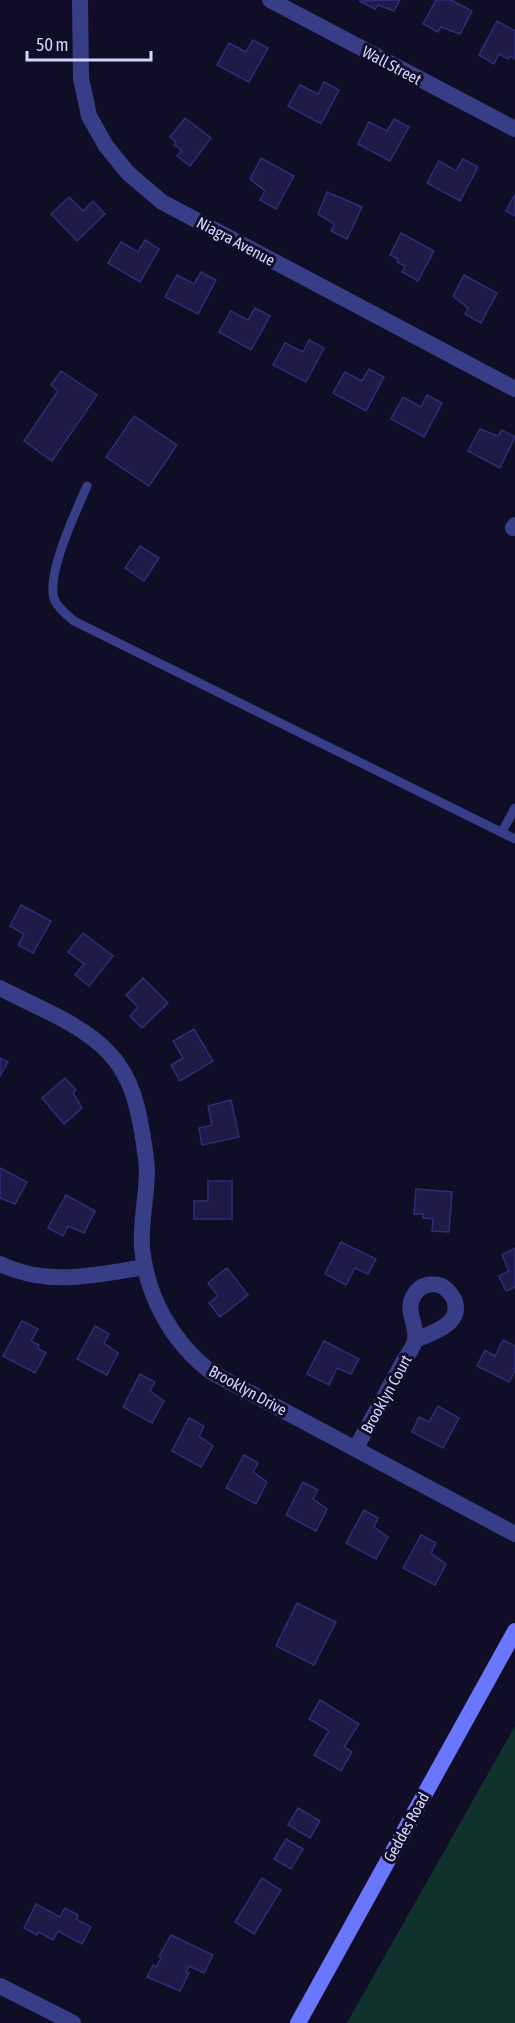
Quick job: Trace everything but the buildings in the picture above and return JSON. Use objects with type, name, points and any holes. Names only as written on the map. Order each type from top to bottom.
[{"type":"main road","name":"Geddes Road","points":[[298,2023],[515,1631]]},
{"type":"street","name":"Niagra Avenue","points":[[80,0],[81,78],[89,116],[106,146],[128,173],[162,202],[515,389]]},
{"type":"street","name":"Wall Street","points":[[270,0],[515,129]]},
{"type":"street","name":"Brooklyn Drive","points":[[0,988],[73,1026],[92,1039],[109,1052],[126,1075],[135,1095],[140,1117],[147,1171],[142,1247],[145,1268],[166,1322],[177,1340],[192,1357],[211,1372],[515,1534]]},
{"type":"street","points":[[0,1264],[40,1277],[63,1279],[145,1268]]},
{"type":"street","name":"Brooklyn Court","points":[[356,1448],[415,1340]]},
{"type":"street","points":[[0,1986],[73,2023]]},
{"type":"lane","points":[[87,486],[68,531],[52,580],[54,599],[61,610],[74,621],[515,839]]},
{"type":"lane","points":[[502,832],[515,808]]},
{"type":"green space","points":[[515,1726],[515,2023],[347,2023]]}]
